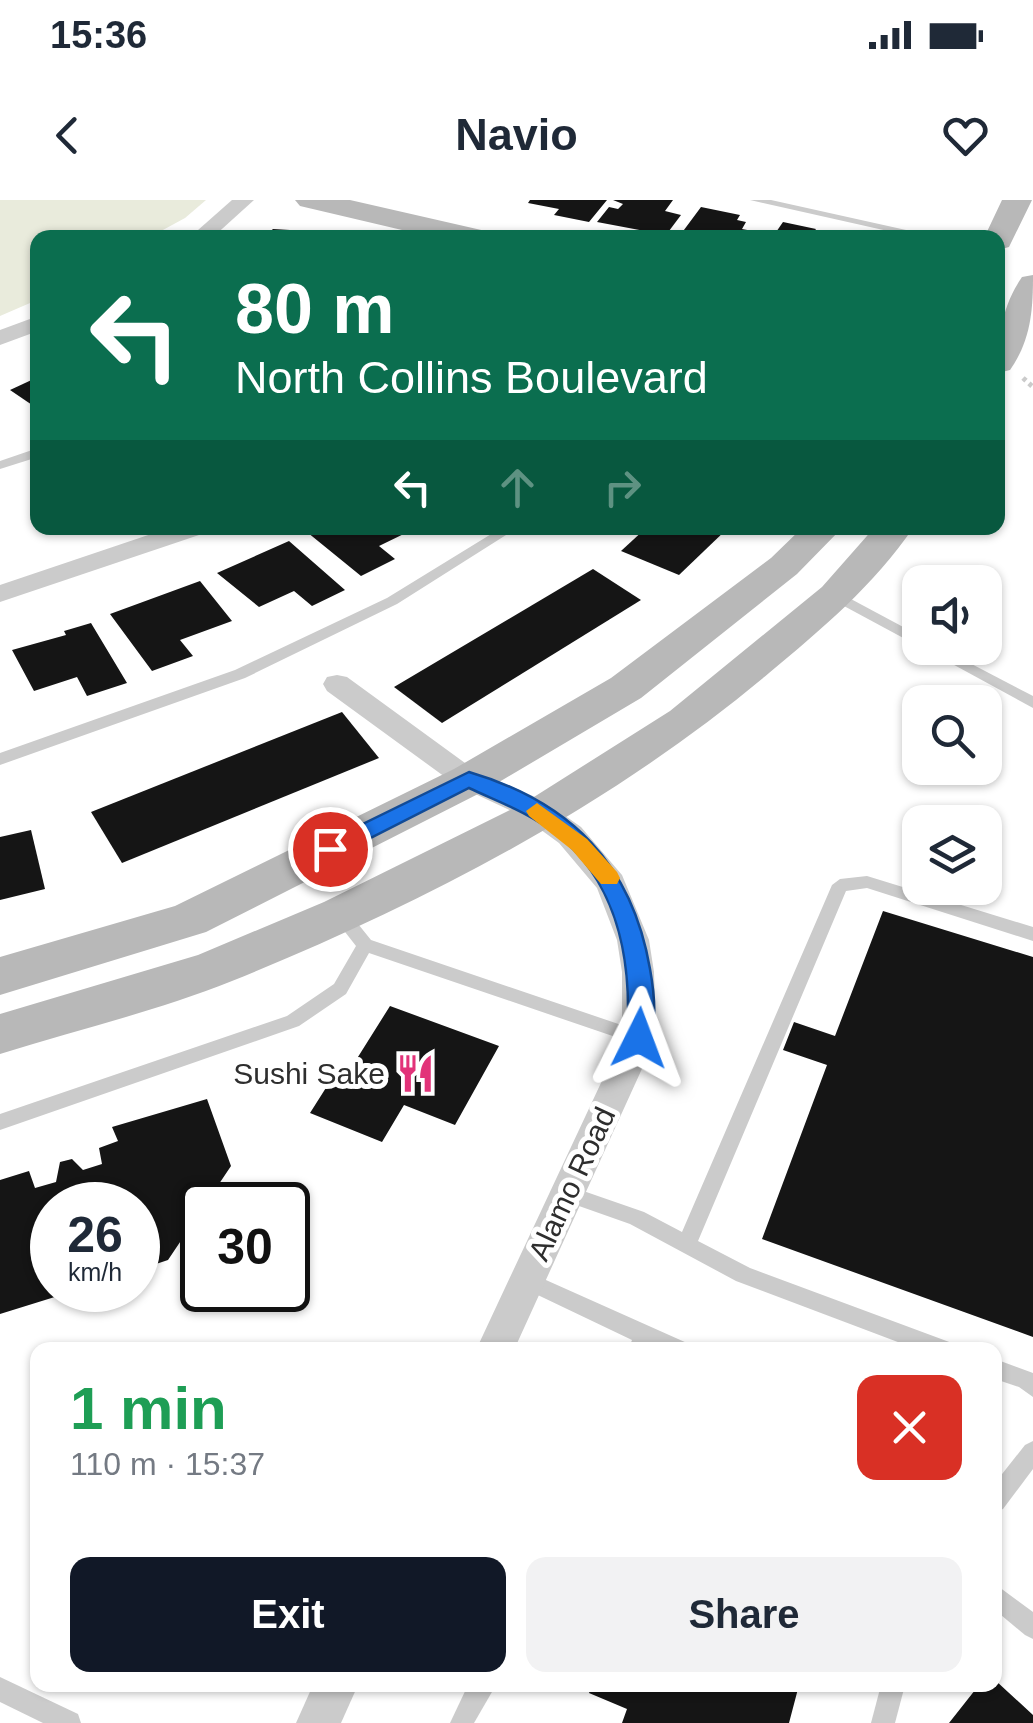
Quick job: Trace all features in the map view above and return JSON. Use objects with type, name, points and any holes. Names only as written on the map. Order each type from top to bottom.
[{"type":"main road","points":[[310,200],[443,230]]},
{"type":"main road","points":[[1003,230],[1018,200]]},
{"type":"main road","points":[[1008,354],[1033,284]]},
{"type":"main road","points":[[0,976],[190,919],[469,780],[626,688],[784,566],[816,535]]},
{"type":"main road","points":[[0,1034],[352,930],[542,814],[685,720],[836,596],[888,535]]},
{"type":"main road","points":[[784,566],[836,596]]},
{"type":"street","points":[[209,230],[244,200]]},
{"type":"street","points":[[0,338],[30,326]]},
{"type":"street","points":[[0,594],[173,535]]},
{"type":"street","name":"Alamo Road","points":[[336,684],[469,780],[542,814],[580,844],[612,882],[632,927],[642,989],[639,1038],[498,1342]]},
{"type":"street","points":[[318,1723],[333,1692]]},
{"type":"lane","points":[[754,200],[898,230]]},
{"type":"lane","points":[[0,465],[30,455]]},
{"type":"lane","points":[[0,758],[240,674],[392,601],[499,535]]},
{"type":"lane","points":[[836,596],[902,632]]},
{"type":"lane","points":[[962,665],[1033,703]]},
{"type":"lane","points":[[686,1245],[840,886],[867,882],[1033,934]]},
{"type":"lane","points":[[0,1122],[293,1021],[340,989],[352,930],[639,1038]]},
{"type":"lane","points":[[569,1194],[636,1218],[743,1275],[923,1342]]},
{"type":"lane","points":[[528,1281],[640,1342]]},
{"type":"lane","points":[[1002,1371],[1026,1380],[1033,1387]]},
{"type":"lane","points":[[1002,1489],[1033,1452]]},
{"type":"lane","points":[[1002,1602],[1033,1627]]},
{"type":"lane","points":[[0,1689],[69,1723]]},
{"type":"lane","points":[[462,1723],[478,1692]]},
{"type":"lane","points":[[883,1723],[891,1692]]},
{"type":"shaded area","points":[[0,200],[206,200],[163,230],[30,230],[30,303],[0,316]]},
{"type":"building","points":[[607,200],[589,222],[554,215],[559,209],[528,203]]},
{"type":"building","points":[[613,200],[673,200],[665,211],[681,215],[670,230],[639,230],[597,222],[609,207],[618,209],[623,204]]},
{"type":"building","points":[[701,207],[740,215],[737,220],[746,222],[742,229],[747,230],[684,230]]},
{"type":"building","points":[[783,222],[816,229],[815,230],[778,230]]},
{"type":"building","points":[[30,381],[30,404],[10,390]]},
{"type":"building","points":[[311,535],[402,535],[379,546],[395,559],[361,576]]},
{"type":"building","points":[[638,535],[721,535],[679,575],[621,551]]},
{"type":"building","points":[[289,541],[345,590],[312,606],[294,591],[259,607],[217,573]]},
{"type":"building","points":[[593,569],[641,600],[442,723],[394,687]]},
{"type":"building","points":[[200,581],[232,621],[180,640],[193,656],[152,671],[110,614]]},
{"type":"building","points":[[91,623],[127,683],[87,696],[77,677],[34,691],[12,650],[66,635],[64,631]]},
{"type":"building","points":[[342,712],[379,758],[122,863],[91,812]]},
{"type":"building","points":[[31,830],[45,889],[0,900],[0,837]]},
{"type":"building","points":[[883,911],[1033,957],[1033,1337],[762,1239],[827,1065],[783,1050],[794,1022],[835,1036]]},
{"type":"building","name":"Sushi Sake","points":[[390,1006],[499,1046],[455,1125],[404,1105],[382,1142],[310,1113],[336,1072],[346,1076]]},
{"type":"building","points":[[207,1099],[231,1166],[220,1182],[180,1182],[180,1242],[168,1260],[160,1263],[160,1182],[56,1182],[60,1162],[72,1159],[83,1170],[102,1164],[99,1148],[118,1141],[112,1127]]},
{"type":"building","points":[[29,1171],[33,1182],[30,1305],[0,1314],[0,1180]]},
{"type":"building","points":[[1002,1686],[1033,1715],[1033,1723],[949,1723],[973,1692],[1002,1692]]},
{"type":"building","points":[[797,1692],[789,1723],[622,1723],[627,1709],[589,1693]]},
{"type":"slow traffic","points":[[537,811],[580,844],[609,878]]},
{"type":"place","name":"Sushi Sake","points":[[415,1074]]},
{"type":"route","points":[[330,849],[469,780],[542,814],[580,844],[612,882],[632,927],[642,989],[639,1038]]}]
